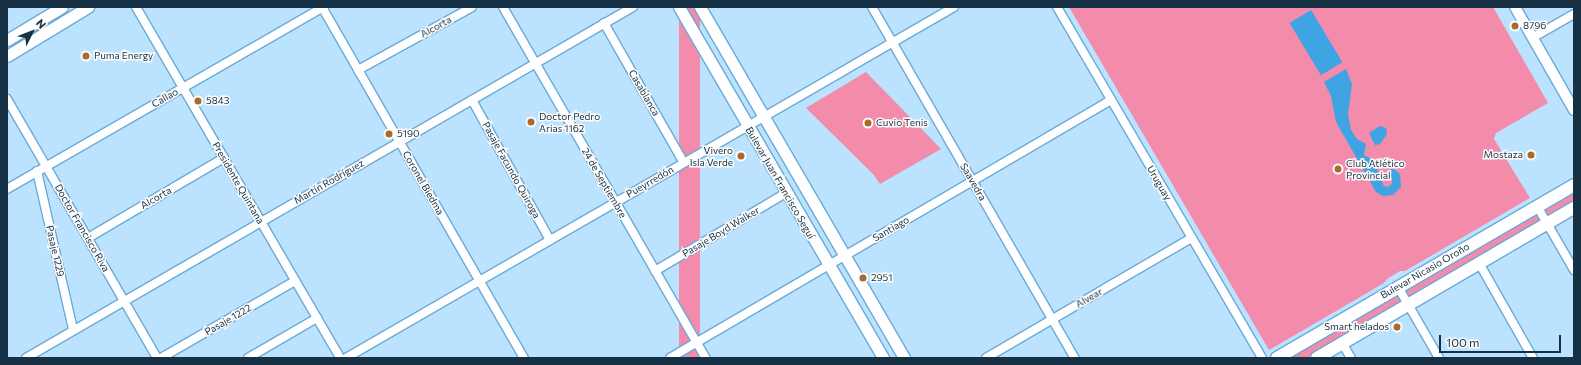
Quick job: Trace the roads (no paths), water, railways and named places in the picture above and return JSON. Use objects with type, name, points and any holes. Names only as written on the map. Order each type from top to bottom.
[{"type":"main road","points":[[7,40],[62,7]]},
{"type":"main road","points":[[7,56],[88,7]]},
{"type":"main road","name":"Bulevar Juan Francisco Seguí","points":[[679,7],[882,358]]},
{"type":"main road","name":"Bulevar Juan Francisco Seguí","points":[[700,7],[904,358]]},
{"type":"main road","name":"Bulevar Nicasio Oroño","points":[[1277,358],[1574,185]]},
{"type":"main road","name":"Bulevar Nicasio Oroño","points":[[1317,358],[1574,208]]},
{"type":"street","name":"Presidente Quintana","points":[[136,7],[340,358]]},
{"type":"street","name":"Callao","points":[[7,188],[323,7]]},
{"type":"street","name":"Coronel Biedma","points":[[323,7],[524,358]]},
{"type":"street","name":"Alcorta","points":[[358,70],[472,7]]},
{"type":"street","name":"24 de Septiembre","points":[[503,7],[706,358]]},
{"type":"street","name":"Martín Rodríguez","points":[[26,358],[260,221],[633,7]]},
{"type":"street","name":"Saavedra","points":[[872,7],[1075,358]]},
{"type":"street","name":"Pueyrredón","points":[[346,358],[954,7]]},
{"type":"street","name":"Uruguay","points":[[1057,7],[1262,358]]},
{"type":"street","points":[[1515,7],[1574,110]]},
{"type":"street","points":[[1532,38],[1574,14]]},
{"type":"street","name":"Casablanca","points":[[604,23],[684,163]]},
{"type":"street","name":"Doctor Francisco Riva","points":[[7,98],[157,358]]},
{"type":"street","name":"Pasaje Facundo Quiroga","points":[[472,100],[550,240]]},
{"type":"street","name":"Santiago","points":[[670,358],[1111,100]]},
{"type":"street","name":"Alcorta","points":[[88,238],[224,158]]},
{"type":"street","name":"Pasaje 1229","points":[[37,171],[73,330]]},
{"type":"street","name":"Pasaje Boyd Walker","points":[[655,270],[786,193]]},
{"type":"street","points":[[1537,206],[1574,270]]},
{"type":"street","name":"Alvear","points":[[986,358],[1191,238]]},
{"type":"street","points":[[1479,263],[1533,358]]},
{"type":"street","name":"Pasaje 1222","points":[[162,358],[295,281]]},
{"type":"street","points":[[1398,287],[1439,358]]},
{"type":"street","points":[[248,358],[317,318]]},
{"type":"street","points":[[1342,343],[1351,358]]},
{"type":"water","points":[[1311,10],[1342,62],[1321,75],[1290,23]]},
{"type":"water","points":[[1346,69],[1352,84],[1348,115],[1351,130],[1357,139],[1366,144],[1364,155],[1371,159],[1381,176],[1383,185],[1387,187],[1392,184],[1392,178],[1388,176],[1391,167],[1400,174],[1401,187],[1393,195],[1383,196],[1376,192],[1336,122],[1331,96],[1324,82]]},
{"type":"water","points":[[1380,126],[1386,128],[1387,134],[1380,144],[1375,145],[1369,133]]},
{"type":"place","name":"8796","points":[[1515,26]]},
{"type":"place","name":"Puma Energy","points":[[86,56]]},
{"type":"place","name":"5843","points":[[198,101]]},
{"type":"place","name":"Doctor Pedro Arias 1162","points":[[531,122]]},
{"type":"place","name":"Cuvio Tenis","points":[[868,123]]},
{"type":"place","name":"5190","points":[[389,134]]},
{"type":"place","name":"Mostaza","points":[[1531,155]]},
{"type":"place","name":"Vivero Isla Verde","points":[[741,156]]},
{"type":"place","name":"Club Atlético Provincial","points":[[1338,169]]},
{"type":"place","name":"2951","points":[[863,278]]},
{"type":"place","name":"Smart helados","points":[[1397,327]]}]
